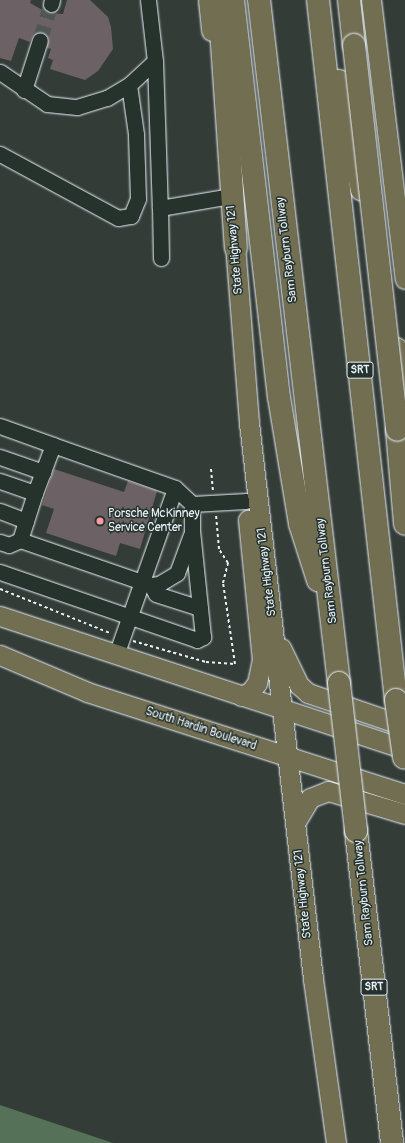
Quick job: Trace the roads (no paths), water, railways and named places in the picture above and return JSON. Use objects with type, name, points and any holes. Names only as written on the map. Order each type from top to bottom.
[{"type":"highway","points":[[219,0],[236,247]]},
{"type":"highway","points":[[234,0],[287,451],[300,524],[334,633]]},
{"type":"highway","name":"Sam Rayburn Tollway","points":[[259,0],[334,633],[392,1143]]},
{"type":"highway","name":"SRT","points":[[318,0],[396,700],[405,756]]},
{"type":"highway","points":[[349,0],[397,430],[405,524]]},
{"type":"highway","points":[[322,39],[342,89],[405,391]]},
{"type":"main road","name":"State Highway 121","points":[[208,0],[236,247],[249,423],[275,636],[295,823],[336,1143]]},
{"type":"main road","points":[[371,0],[405,279]]},
{"type":"main road","points":[[241,696],[253,688],[260,676],[262,660],[246,502],[249,423]]},
{"type":"main road","points":[[0,616],[241,696],[405,756]]},
{"type":"main road","points":[[275,636],[299,685],[308,693],[405,726]]},
{"type":"main road","name":"South Hardin Boulevard","points":[[0,655],[87,692],[405,794]]},
{"type":"main road","points":[[295,823],[310,798],[328,791],[405,814]]},
{"type":"lane","points":[[148,0],[155,61],[161,258]]},
{"type":"lane","points":[[24,90],[40,40]]},
{"type":"lane","points":[[0,72],[24,90],[47,104],[77,107],[107,98],[129,85],[155,61]]},
{"type":"lane","points":[[0,154],[118,218],[131,216],[138,199],[136,134],[129,85]]},
{"type":"lane","points":[[160,208],[230,196]]},
{"type":"lane","points":[[0,426],[175,488],[192,504],[246,502]]},
{"type":"lane","points":[[20,540],[35,493],[54,445]]},
{"type":"lane","points":[[0,457],[43,472]]},
{"type":"lane","points":[[0,481],[35,493]]},
{"type":"lane","points":[[116,655],[129,617],[147,584],[175,488]]},
{"type":"lane","points":[[0,572],[197,640],[203,638],[192,530],[192,504]]},
{"type":"lane","points":[[0,511],[26,521]]},
{"type":"lane","points":[[0,542],[9,545],[20,540],[147,584],[159,584],[177,573],[192,530]]},
{"type":"lane","points":[[147,584],[156,594],[200,608]]},
{"type":"tunnel","points":[[40,40],[51,4]]},
{"type":"place","name":"Porsche McKinney Service Center","points":[[100,521]]}]
